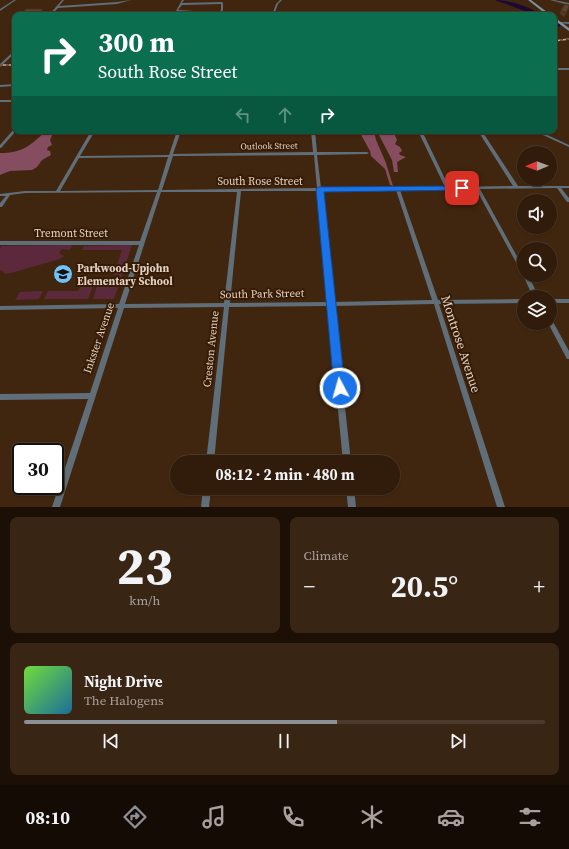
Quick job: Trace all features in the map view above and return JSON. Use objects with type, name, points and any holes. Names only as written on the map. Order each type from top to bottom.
[{"type":"street","points":[[0,10],[15,0]]},
{"type":"street","points":[[53,12],[63,0]]},
{"type":"street","points":[[57,7],[125,2],[130,0]]},
{"type":"street","points":[[183,0],[177,11],[193,11]]},
{"type":"street","points":[[274,12],[277,4],[281,0]]},
{"type":"street","points":[[529,0],[546,12]]},
{"type":"street","points":[[551,0],[569,4]]},
{"type":"street","points":[[181,4],[222,3],[221,12]]},
{"type":"street","points":[[559,23],[569,23]]},
{"type":"street","points":[[559,23],[569,30]]},
{"type":"street","points":[[0,66],[12,55]]},
{"type":"street","points":[[557,69],[569,69]]},
{"type":"street","points":[[0,86],[12,85]]},
{"type":"street","points":[[0,101],[12,101]]},
{"type":"street","points":[[0,147],[12,133]]},
{"type":"street","points":[[57,192],[91,134]]},
{"type":"street","name":"Inkster Avenue","points":[[56,507],[178,134]]},
{"type":"street","points":[[313,134],[347,455]]},
{"type":"street","points":[[421,134],[448,188]]},
{"type":"street","points":[[482,134],[516,187]]},
{"type":"street","points":[[543,134],[569,146]]},
{"type":"street","name":"Outlook Street","points":[[78,157],[367,153]]},
{"type":"street","points":[[558,187],[569,201]]},
{"type":"street","name":"South Rose Street","points":[[0,195],[57,192],[569,187]]},
{"type":"street","points":[[477,188],[517,261]]},
{"type":"street","name":"Montrose Avenue","points":[[398,189],[436,302],[501,507]]},
{"type":"street","name":"Creston Avenue","points":[[211,455],[239,190]]},
{"type":"street","points":[[0,206],[9,194]]},
{"type":"street","name":"Tremont Street","points":[[0,243],[142,243]]},
{"type":"street","name":"South Park Street","points":[[0,308],[517,301]]},
{"type":"street","points":[[557,301],[569,301]]},
{"type":"street","points":[[554,330],[569,357]]},
{"type":"street","points":[[0,397],[92,396]]},
{"type":"street","points":[[205,507],[206,495]]},
{"type":"street","points":[[351,495],[352,507]]},
{"type":"shaded area","points":[[43,134],[53,134],[50,140],[52,145],[48,147],[47,150],[50,151],[51,155],[42,160],[37,167],[32,170],[10,171],[0,175],[0,153],[20,150],[35,141]]},
{"type":"shaded area","points":[[361,134],[375,134],[393,186],[390,185],[385,169],[371,156],[370,151]]},
{"type":"shaded area","points":[[394,134],[397,140],[395,144],[400,147],[402,151],[399,153],[400,155],[406,157],[397,162],[398,172],[394,172],[392,160],[379,135]]},
{"type":"shaded area","points":[[71,245],[72,247],[69,250],[62,249],[59,253],[64,256],[60,259],[11,273],[5,274],[0,270],[1,246]]},
{"type":"shaded area","points":[[132,245],[114,299],[93,299],[97,286],[115,286],[119,275],[114,275],[122,250],[82,250],[84,246]]},
{"type":"shaded area","points":[[93,286],[88,299],[44,299],[48,291],[78,291],[80,287]]},
{"type":"shaded area","points":[[43,291],[39,299],[15,300],[20,292]]},
{"type":"building","points":[[565,4],[569,5],[566,13],[561,10]]},
{"type":"building","points":[[26,9],[43,9],[40,12],[23,12]]},
{"type":"waterway","points":[[497,0],[533,12]]},
{"type":"railway","points":[[557,41],[569,39]]},
{"type":"railway","points":[[0,65],[12,65]]},
{"type":"place","name":"Parkwood-Upjohn Elementary School","points":[[63,274]]},
{"type":"route","points":[[340,388],[319,189],[462,188]]}]
